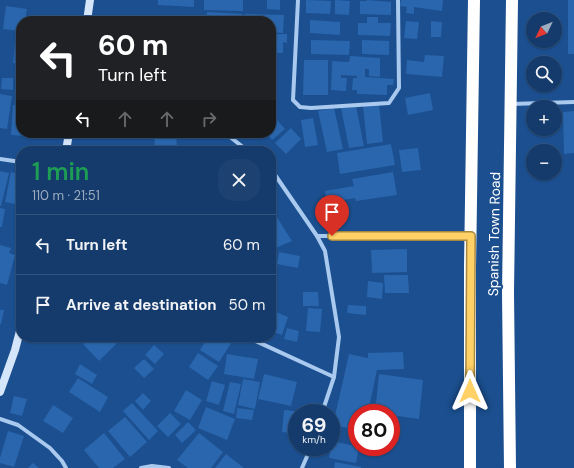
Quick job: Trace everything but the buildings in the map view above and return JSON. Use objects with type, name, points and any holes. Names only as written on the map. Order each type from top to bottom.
[{"type":"highway","name":"Spanish Town Road","points":[[470,468],[474,0]]},
{"type":"highway","name":"Spanish Town Road","points":[[510,468],[508,293],[512,0]]},
{"type":"street","points":[[88,16],[90,0]]},
{"type":"street","points":[[298,0],[293,100],[300,107],[311,108],[389,103],[395,96],[399,88],[398,0]]},
{"type":"street","points":[[511,104],[574,102]]},
{"type":"street","points":[[231,138],[242,146]]},
{"type":"street","points":[[0,159],[16,161]]},
{"type":"street","points":[[276,176],[317,236],[325,252],[339,337],[334,377],[325,404]]},
{"type":"street","points":[[317,236],[471,236]]},
{"type":"street","points":[[0,392],[17,342]]},
{"type":"street","points":[[258,342],[334,377]]},
{"type":"street","points":[[0,419],[18,425],[50,448],[62,461],[66,468]]},
{"type":"street","points":[[302,468],[307,456]]},
{"type":"street","points":[[141,468],[152,466],[169,468]]},
{"type":"route","points":[[332,236],[471,236],[470,391]]}]
